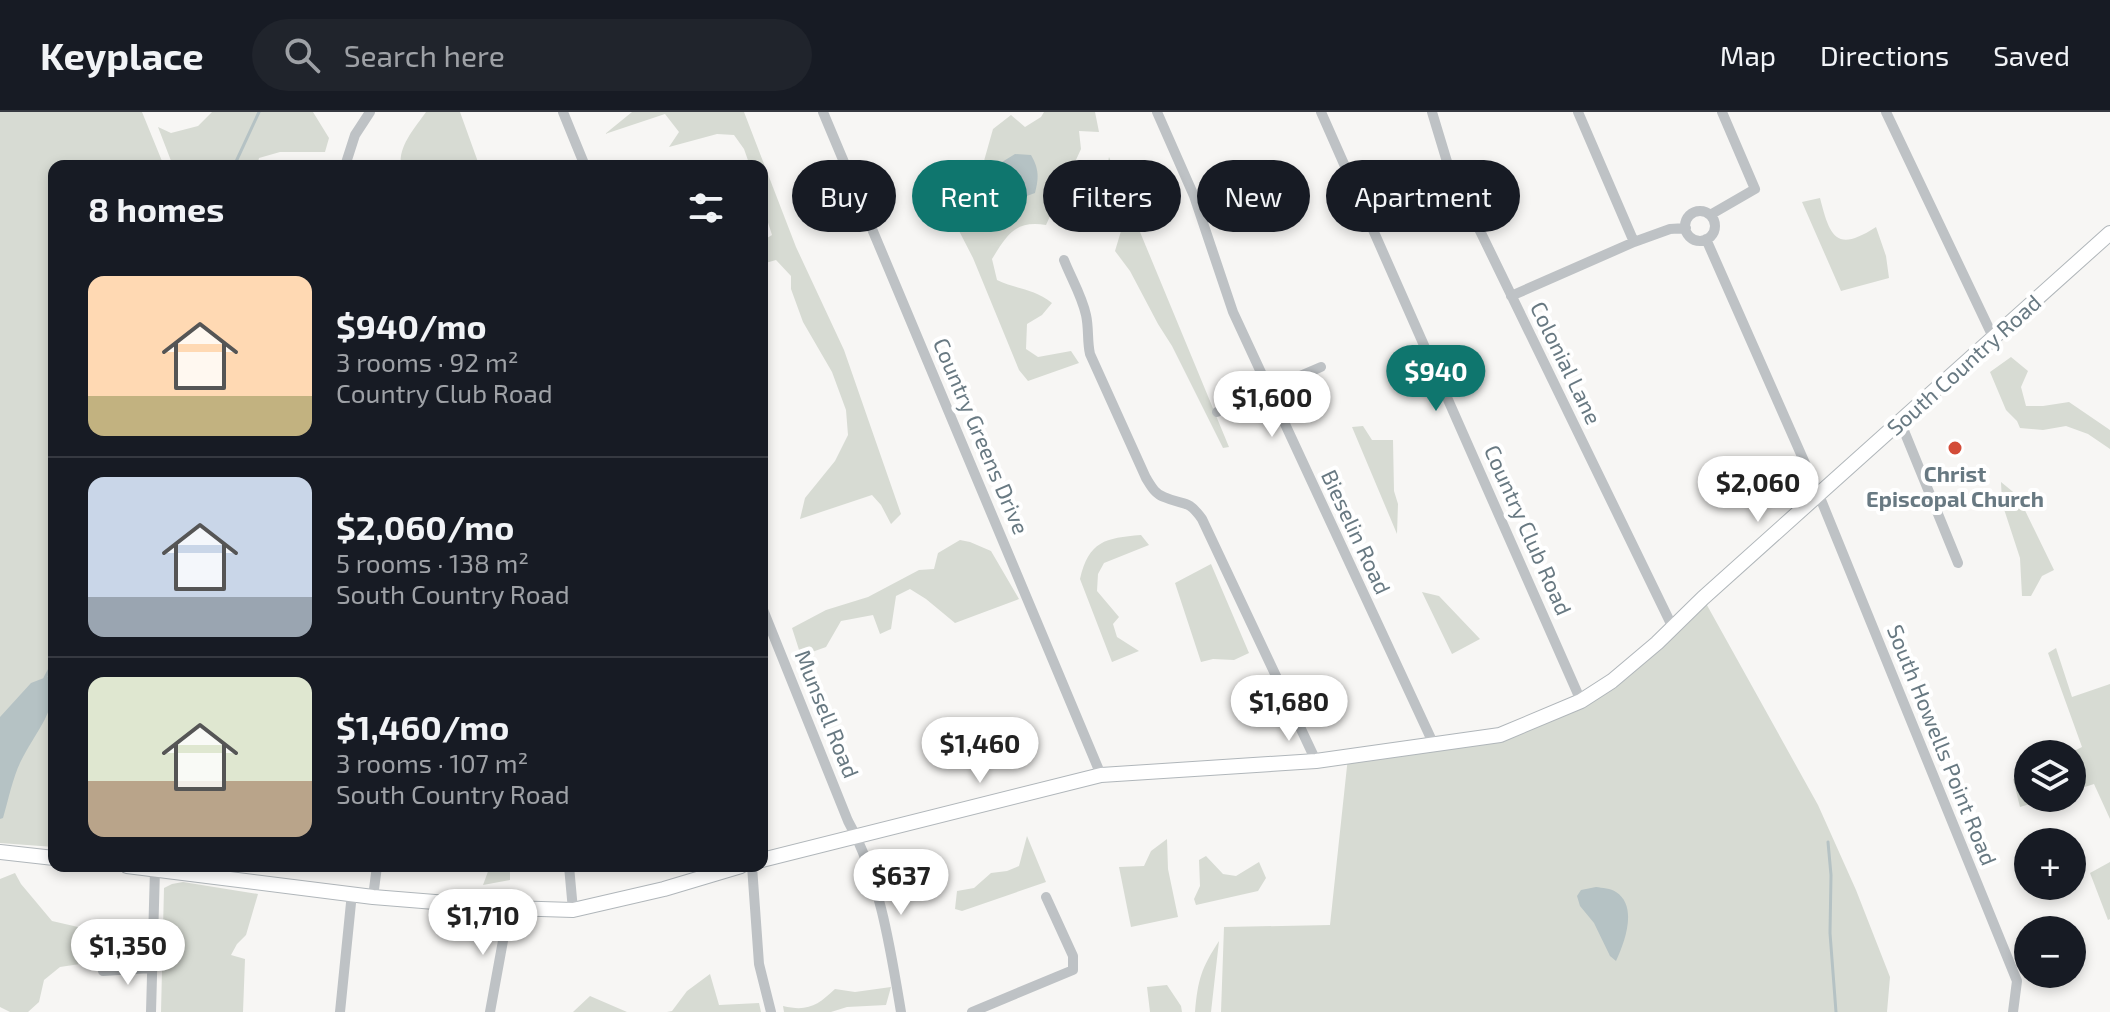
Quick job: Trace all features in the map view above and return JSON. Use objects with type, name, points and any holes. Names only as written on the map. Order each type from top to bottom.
[{"type":"main road","name":"South Country Road","points":[[768,858],[1101,775],[1316,761],[1500,735],[1581,701],[1612,681],[1673,628],[2110,233]]},
{"type":"main road","points":[[0,852],[48,857]]},
{"type":"main road","points":[[180,872],[373,897],[573,910],[721,872]]},
{"type":"street","points":[[347,160],[355,135],[370,112]]},
{"type":"street","points":[[563,112],[583,160]]},
{"type":"street","name":"Country Greens Drive","points":[[823,112],[1101,775]]},
{"type":"street","name":"Bieselin Road","points":[[1157,112],[1194,196],[1233,312],[1434,745]]},
{"type":"street","name":"Country Club Road","points":[[1321,112],[1581,701]]},
{"type":"street","name":"Colonial Lane","points":[[1432,112],[1448,165],[1673,628]]},
{"type":"street","points":[[1578,112],[1634,242]]},
{"type":"street","points":[[1710,215],[1755,189],[1722,112]]},
{"type":"street","points":[[1886,112],[1994,339]]},
{"type":"street","points":[[1702,211],[1710,215],[1715,223],[1710,237],[1706,239],[1692,238],[1686,228],[1686,221],[1692,213],[1702,211]]},
{"type":"street","points":[[1511,296],[1634,242],[1670,229],[1686,228]]},
{"type":"street","name":"South Howells Point Road","points":[[1706,239],[1819,495],[2017,981],[2013,1012]]},
{"type":"street","points":[[1064,260],[1087,319],[1090,354],[1146,478],[1162,497],[1184,502],[1193,507],[1202,519],[1316,761]]},
{"type":"street","points":[[1217,412],[1321,367]]},
{"type":"street","points":[[1900,421],[1958,563]]},
{"type":"street","name":"Munsell Road","points":[[768,622],[848,821],[865,853],[888,934],[901,1012]]},
{"type":"street","points":[[151,1012],[155,872]]},
{"type":"street","points":[[373,897],[376,872]]},
{"type":"street","points":[[570,872],[573,910]]},
{"type":"street","points":[[752,872],[759,964],[771,1012]]},
{"type":"street","points":[[340,1012],[352,893]]},
{"type":"street","points":[[972,1012],[1073,970],[1073,956],[1046,897]]},
{"type":"street","points":[[490,1012],[509,908]]},
{"type":"street","points":[[103,971],[151,968]]},
{"type":"shaded area","points":[[0,112],[142,112],[162,160],[48,160],[48,847],[0,843]]},
{"type":"shaded area","points":[[212,112],[313,112],[329,138],[325,152],[280,152],[258,160],[171,160],[158,127],[171,133],[198,126]]},
{"type":"shaded area","points":[[426,112],[460,112],[477,160],[401,160],[412,131]]},
{"type":"shaded area","points":[[632,112],[744,112],[762,160],[748,160],[734,135],[717,134],[669,147],[679,132],[665,114],[605,134]]},
{"type":"shaded area","points":[[1044,112],[1095,112],[1099,132],[1079,131],[1081,149],[1076,160],[1043,160],[1043,225],[1027,225],[1027,160],[984,160],[993,129],[1011,115],[1025,127]]},
{"type":"shaded area","points":[[1015,154],[1031,155],[1038,178],[1035,193],[1027,196],[1027,160],[1005,160]]},
{"type":"shaded area","points":[[768,174],[796,247],[844,350],[901,514],[891,524],[872,495],[800,519],[805,498],[835,461],[848,435],[846,410],[832,372],[803,322],[791,289],[791,276],[776,260],[768,262],[768,237],[772,235],[768,223]]},
{"type":"shaded area","points":[[1820,198],[1827,223],[1837,237],[1852,239],[1876,227],[1886,256],[1889,278],[1841,291],[1802,202]]},
{"type":"shaded area","points":[[960,232],[1012,232],[992,259],[997,280],[1038,294],[1052,303],[1042,315],[1027,324],[1026,349],[1038,357],[1071,351],[1079,363],[1028,381],[1019,370]]},
{"type":"shaded area","points":[[1121,232],[1140,232],[1229,447],[1223,448],[1172,346],[1130,271],[1115,251]]},
{"type":"shaded area","points":[[2011,357],[2028,371],[2021,387],[2026,406],[2069,402],[2110,430],[2110,449],[2088,434],[2066,426],[2043,430],[2020,428],[2006,410],[1990,372]]},
{"type":"shaded area","points":[[1363,426],[1372,440],[1393,440],[1397,534],[1352,427]]},
{"type":"shaded area","points":[[2001,482],[2018,496],[2054,570],[2042,576],[2031,596],[2022,596],[2020,558],[2002,503]]},
{"type":"shaded area","points":[[1141,535],[1149,545],[1104,563],[1098,574],[1097,591],[1119,617],[1113,624],[1117,637],[1139,651],[1112,662],[1080,579],[1088,557],[1100,544]]},
{"type":"shaded area","points":[[960,540],[991,551],[1019,599],[955,623],[910,589],[896,596],[891,629],[880,634],[873,615],[841,621],[826,647],[801,656],[792,628],[826,610],[868,597],[919,570],[934,569],[938,553]]},
{"type":"shaded area","points":[[1211,564],[1249,653],[1234,660],[1201,662],[1175,583]]},
{"type":"shaded area","points":[[1422,592],[1439,596],[1480,639],[1452,654]]},
{"type":"shaded area","points":[[1703,598],[1818,805],[1856,890],[1890,977],[1887,1012],[1221,1012],[1224,927],[1330,925],[1348,757],[1500,735],[1581,701]]},
{"type":"shaded area","points":[[2056,648],[2072,697],[2110,684],[2110,819],[2094,784],[2086,787],[2086,740],[2079,740],[2048,653]]},
{"type":"shaded area","points":[[48,676],[48,711],[20,764],[3,818],[0,819],[0,717],[31,683]]},
{"type":"shaded area","points":[[1027,836],[1046,882],[962,911],[955,909],[957,891],[974,888],[991,873],[1019,866]]},
{"type":"shaded area","points":[[1167,839],[1168,869],[1178,917],[1131,927],[1119,867],[1144,866],[1151,851]]},
{"type":"shaded area","points":[[1206,856],[1223,874],[1236,876],[1259,862],[1266,878],[1258,891],[1196,905],[1194,899],[1200,886],[1199,860]]},
{"type":"shaded area","points":[[2110,862],[2110,919],[2108,920],[2090,873]]},
{"type":"shaded area","points":[[488,872],[510,872],[510,880],[483,885]]},
{"type":"shaded area","points":[[15,873],[52,921],[78,927],[76,944],[90,952],[133,956],[60,967],[44,980],[39,1002],[28,1012],[10,1012],[0,1007],[0,879]]},
{"type":"shaded area","points":[[183,882],[258,894],[246,935],[231,955],[245,959],[243,1012],[161,1012],[164,888]]},
{"type":"shaded area","points":[[1596,887],[1614,891],[1627,906],[1626,935],[1616,961],[1610,956],[1594,923],[1580,906],[1577,896],[1581,890]]},
{"type":"shaded area","points":[[1219,941],[1211,1012],[1195,1012],[1201,975]]},
{"type":"shaded area","points":[[710,974],[719,1005],[759,1003],[761,1012],[667,1012],[672,1011],[687,991]]},
{"type":"shaded area","points":[[1167,985],[1182,1012],[1150,1012],[1147,987]]},
{"type":"shaded area","points":[[891,987],[886,1005],[847,1007],[831,1012],[784,1012],[783,1006],[812,1006],[835,989],[855,992]]},
{"type":"shaded area","points":[[590,996],[627,1012],[573,1012]]},
{"type":"waterway","points":[[237,160],[259,112]]},
{"type":"waterway","points":[[45,678],[48,672]]},
{"type":"waterway","points":[[1828,842],[1836,1012]]},
{"type":"place","name":"Christ Episcopal Church","points":[[1955,448]]}]
